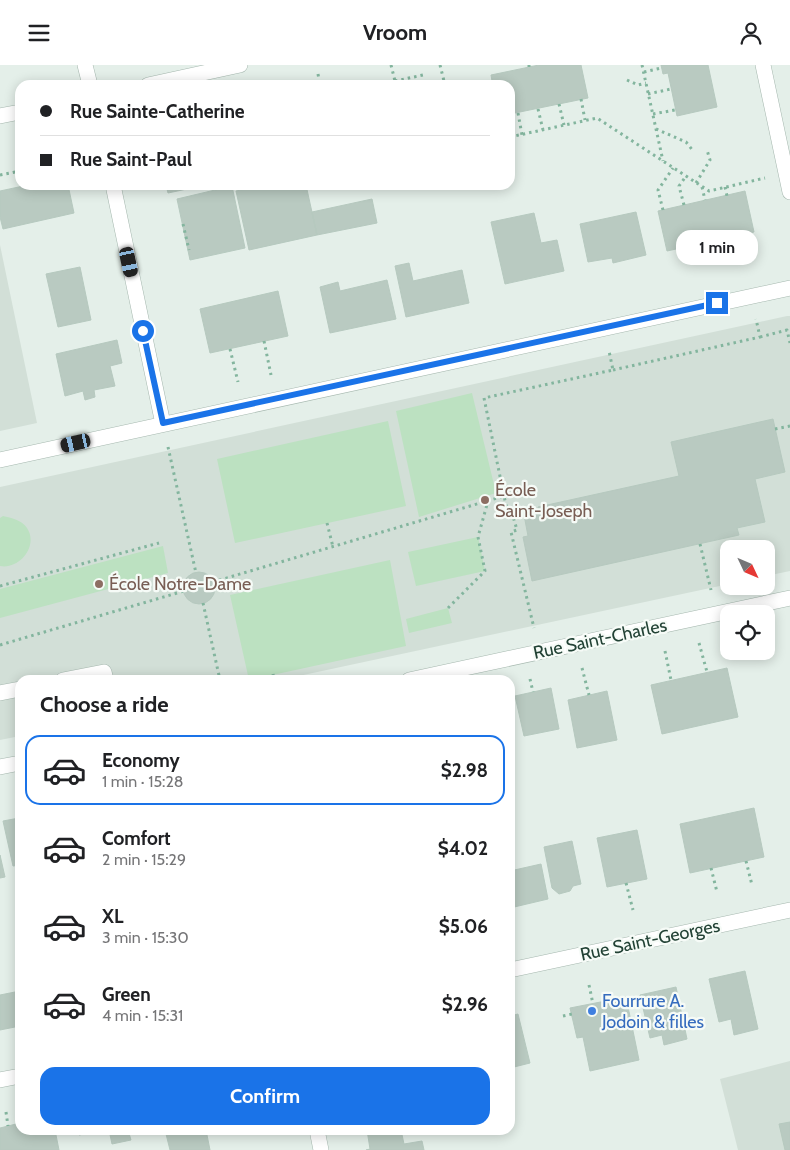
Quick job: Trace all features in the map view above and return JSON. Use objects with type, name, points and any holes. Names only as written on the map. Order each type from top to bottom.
[{"type":"street","points":[[85,65],[89,80]]},
{"type":"street","points":[[171,80],[240,65]]},
{"type":"street","points":[[763,65],[790,192]]},
{"type":"street","points":[[0,116],[15,113]]},
{"type":"street","points":[[113,190],[163,423]]},
{"type":"street","points":[[0,460],[790,288]]},
{"type":"street","name":"Rue Saint-Charles","points":[[432,675],[790,598]]},
{"type":"street","points":[[86,675],[104,671],[105,675]]},
{"type":"street","points":[[0,693],[15,690]]},
{"type":"street","points":[[0,767],[15,764]]},
{"type":"street","name":"Rue Saint-Georges","points":[[515,969],[790,910]]},
{"type":"street","points":[[0,1080],[15,1077]]},
{"type":"street","points":[[318,1135],[321,1150]]},
{"type":"path","points":[[391,65],[395,80]]},
{"type":"path","points":[[440,65],[444,80]]},
{"type":"path","points":[[642,65],[663,161]]},
{"type":"path","points":[[644,72],[662,68]]},
{"type":"path","points":[[318,74],[319,80]]},
{"type":"path","points":[[406,80],[423,75]]},
{"type":"path","points":[[627,81],[638,85],[646,83]]},
{"type":"path","points":[[648,94],[671,89]]},
{"type":"path","points":[[581,99],[585,120]]},
{"type":"path","points":[[559,104],[564,125]]},
{"type":"path","points":[[538,109],[543,130]]},
{"type":"path","points":[[653,114],[675,109]]},
{"type":"path","points":[[518,113],[522,135]]},
{"type":"path","points":[[515,136],[597,118],[709,191],[765,179]]},
{"type":"path","points":[[656,129],[686,142],[694,152]]},
{"type":"path","points":[[696,183],[710,160],[706,149]]},
{"type":"path","points":[[663,210],[658,190],[673,168]]},
{"type":"path","points":[[0,175],[15,172]]},
{"type":"path","points":[[684,205],[679,186],[686,176]]},
{"type":"path","points":[[702,187],[705,200]]},
{"type":"path","points":[[725,187],[727,195]]},
{"type":"path","points":[[183,224],[189,250]]},
{"type":"path","points":[[756,319],[760,337]]},
{"type":"path","points":[[534,628],[512,532],[517,530],[512,513],[508,514],[484,398],[787,330],[790,343]]},
{"type":"path","points":[[264,341],[271,375]]},
{"type":"path","points":[[230,349],[238,382]]},
{"type":"path","points":[[609,351],[613,370]]},
{"type":"path","points":[[775,429],[790,426]]},
{"type":"path","points":[[168,447],[196,573]]},
{"type":"path","points":[[213,582],[504,496]]},
{"type":"path","points":[[448,608],[485,571],[478,537],[488,501]]},
{"type":"path","points":[[327,523],[333,547]]},
{"type":"path","points":[[0,586],[65,570],[159,543]]},
{"type":"path","points":[[700,543],[711,590]]},
{"type":"path","points":[[0,645],[184,591]]},
{"type":"path","points":[[203,603],[219,675]]},
{"type":"path","points":[[699,643],[707,672]]},
{"type":"path","points":[[665,651],[670,680]]},
{"type":"path","points":[[582,668],[589,695]]},
{"type":"path","points":[[530,679],[533,693]]},
{"type":"path","points":[[746,861],[752,885]]},
{"type":"path","points":[[711,869],[717,893]]},
{"type":"path","points":[[626,883],[633,910]]},
{"type":"path","points":[[589,985],[593,1003]]},
{"type":"path","points":[[563,1016],[572,1014]]},
{"type":"path","points":[[6,1112],[8,1126]]},
{"type":"shaded area","points":[[0,245],[37,423],[0,431]]},
{"type":"shaded area","name":"École Saint-Joseph","points":[[790,316],[790,571],[775,574],[775,540],[720,540],[720,586],[303,675],[15,675],[15,737],[0,740],[0,487]]},
{"type":"shaded area","points":[[790,1061],[790,1150],[738,1150],[720,1079]]},
{"type":"green space","points":[[472,393],[496,493],[419,517],[396,411]]},
{"type":"green space","points":[[388,421],[406,506],[235,543],[217,459]]},
{"type":"green space","points":[[3,516],[22,523],[27,528],[31,542],[29,549],[20,560],[7,566],[0,566],[0,518]]},
{"type":"green space","points":[[478,537],[485,571],[416,586],[408,552]]},
{"type":"green space","points":[[163,546],[168,573],[0,618],[0,589]]},
{"type":"green space","points":[[390,560],[406,646],[272,675],[248,675],[230,595]]},
{"type":"green space","points":[[448,608],[452,623],[409,633],[406,619]]},
{"type":"building","points":[[539,65],[581,65],[588,98],[515,113],[515,80],[492,80],[491,75]]},
{"type":"building","points":[[661,65],[708,65],[717,107],[677,116],[668,73],[663,74]]},
{"type":"building","points":[[15,188],[15,190],[69,190],[74,213],[3,229],[0,217],[0,191]]},
{"type":"building","points":[[167,190],[182,190],[168,193]]},
{"type":"building","points":[[215,190],[233,190],[245,248],[190,260],[177,199]]},
{"type":"building","points":[[307,190],[317,235],[249,250],[236,191]]},
{"type":"building","points":[[745,191],[754,232],[667,251],[658,211]]},
{"type":"building","points":[[372,199],[377,223],[317,235],[312,212]]},
{"type":"building","points":[[636,212],[646,255],[613,263],[612,258],[588,262],[580,224]]},
{"type":"building","points":[[534,213],[541,243],[557,240],[564,271],[505,284],[491,222]]},
{"type":"building","points":[[409,263],[413,281],[462,270],[469,303],[406,317],[395,266]]},
{"type":"building","points":[[80,267],[91,320],[58,327],[46,274]]},
{"type":"building","points":[[387,280],[396,319],[330,333],[320,287],[338,282],[340,291]]},
{"type":"building","points":[[278,291],[288,336],[210,353],[200,309]]},
{"type":"building","points":[[117,340],[122,363],[110,366],[115,386],[94,390],[95,397],[85,400],[83,391],[65,396],[56,354]]},
{"type":"building","points":[[773,419],[785,472],[755,479],[765,522],[737,528],[739,535],[532,581],[523,537],[528,536],[524,515],[538,512],[538,507],[679,476],[671,442]]},
{"type":"building","points":[[199,572],[205,573],[210,577],[214,582],[214,594],[210,599],[205,603],[199,604],[193,603],[188,599],[184,594],[183,588],[184,582],[188,577],[193,573]]},
{"type":"building","points":[[727,668],[738,717],[662,734],[651,685]]},
{"type":"building","points":[[551,688],[559,729],[524,736],[515,696]]},
{"type":"building","points":[[607,691],[617,740],[577,748],[568,700]]},
{"type":"building","points":[[754,808],[764,857],[690,873],[680,824]]},
{"type":"building","points":[[15,819],[15,866],[13,866],[3,821]]},
{"type":"building","points":[[637,830],[647,879],[607,887],[597,838]]},
{"type":"building","points":[[572,841],[581,884],[573,886],[570,891],[559,894],[552,888],[544,847]]},
{"type":"building","points":[[0,855],[5,877],[0,878]]},
{"type":"building","points":[[541,864],[548,899],[515,907],[515,870]]},
{"type":"building","points":[[745,971],[758,1029],[734,1035],[731,1019],[719,1022],[709,979]]},
{"type":"building","points":[[676,987],[687,1039],[664,1045],[662,1035],[650,1038],[640,995]]},
{"type":"building","points":[[15,992],[15,1027],[0,1030],[0,995]]},
{"type":"building","points":[[626,997],[639,1060],[590,1071],[583,1037],[577,1038],[570,1008]]},
{"type":"building","points":[[518,1014],[530,1063],[515,1067],[515,1015]]},
{"type":"building","points":[[790,1122],[790,1150],[785,1150],[779,1124]]},
{"type":"building","points":[[15,1124],[15,1135],[56,1135],[59,1150],[0,1150],[0,1128]]},
{"type":"building","points":[[110,1135],[130,1135],[131,1140],[112,1144]]},
{"type":"building","points":[[166,1135],[207,1135],[210,1150],[170,1150]]},
{"type":"building","points":[[368,1135],[402,1135],[404,1144],[422,1141],[424,1150],[366,1150],[370,1149]]},
{"type":"place","name":"École Saint-Joseph","points":[[485,500]]},
{"type":"place","name":"École Notre-Dame","points":[[99,584]]},
{"type":"place","name":"Fourrure A. Jodoin & filles","points":[[592,1011]]},
{"type":"route","points":[[143,331],[163,423],[717,303]]}]
